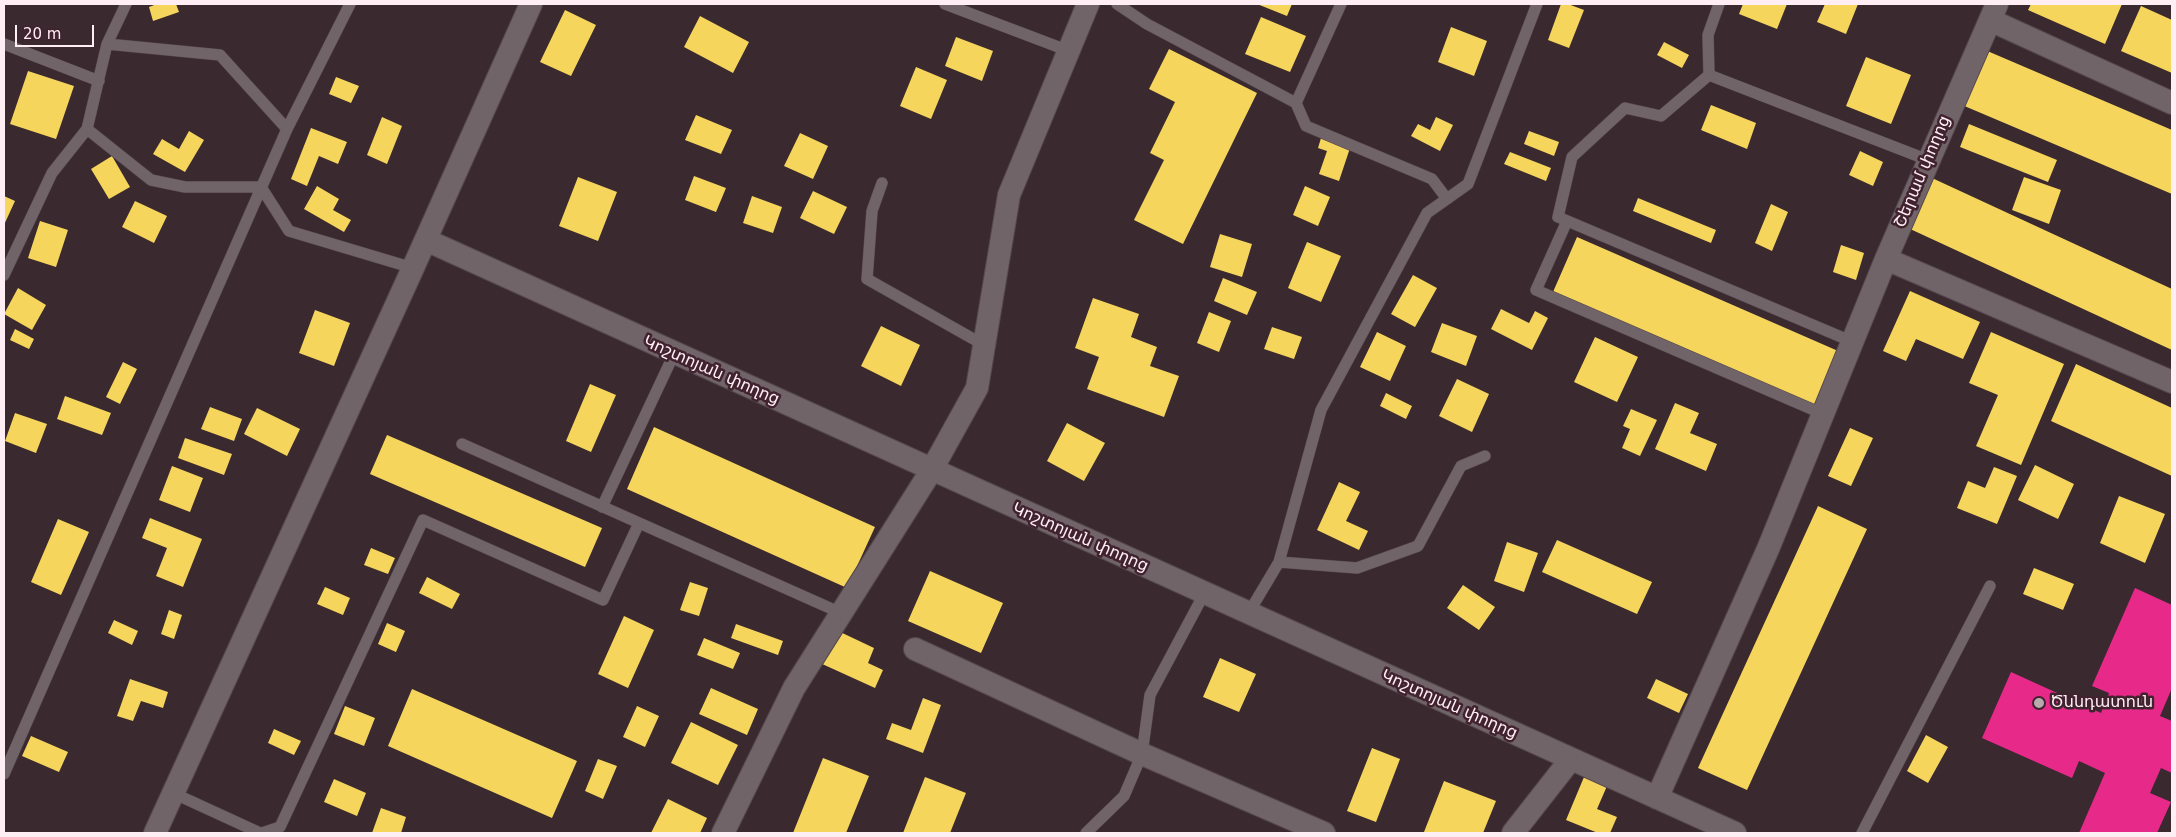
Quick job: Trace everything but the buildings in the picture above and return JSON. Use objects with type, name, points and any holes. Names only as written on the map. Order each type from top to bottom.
[{"type":"street","points":[[155,833],[426,240],[531,4]]},
{"type":"street","points":[[723,833],[794,688],[931,471],[977,388],[1009,195],[1088,4]]},
{"type":"street","points":[[1993,12],[2172,103]]},
{"type":"street","name":"Շերամ փողոց","points":[[1657,798],[1768,549],[1886,259],[1993,12]]},
{"type":"street","name":"Կոշտոյան փողոց","points":[[426,240],[931,471],[1735,833]]},
{"type":"street","points":[[1886,259],[2172,382]]},
{"type":"street","points":[[915,649],[1142,754],[1324,833]]},
{"type":"street","points":[[1513,833],[1571,759]]},
{"type":"lane","points":[[4,275],[52,173],[86,129],[107,44],[126,4]]},
{"type":"lane","points":[[4,774],[287,129],[350,4]]},
{"type":"lane","points":[[946,4],[1069,52]]},
{"type":"lane","points":[[1117,4],[1147,24],[1296,103],[1306,126],[1432,179],[1447,199]]},
{"type":"lane","points":[[1296,103],[1341,4]]},
{"type":"lane","points":[[1248,614],[1279,562],[1321,410],[1426,213],[1468,184],[1537,4]]},
{"type":"lane","points":[[1709,75],[1708,35],[1720,4]]},
{"type":"lane","points":[[4,44],[99,80]]},
{"type":"lane","points":[[107,44],[220,55],[287,129]]},
{"type":"lane","points":[[1709,75],[1928,160]]},
{"type":"lane","points":[[1709,75],[1661,116],[1625,108],[1572,157],[1558,217],[1853,342]]},
{"type":"lane","points":[[86,129],[151,180],[185,187],[262,187]]},
{"type":"lane","points":[[882,183],[872,211],[867,280],[984,345]]},
{"type":"lane","points":[[262,187],[289,230],[413,268]]},
{"type":"lane","points":[[1567,221],[1536,290],[1823,414]]},
{"type":"lane","points":[[602,506],[674,354]]},
{"type":"lane","points":[[462,444],[841,613]]},
{"type":"lane","points":[[1279,562],[1357,568],[1418,546],[1461,466],[1485,456]]},
{"type":"lane","points":[[174,793],[261,833],[280,827],[423,520],[603,600],[639,523]]},
{"type":"lane","points":[[1862,833],[1990,586]]},
{"type":"lane","points":[[1086,833],[1124,796],[1142,754],[1150,695],[1204,594]]},
{"type":"place","name":"Ծննդատուն","points":[[2039,703]]}]
